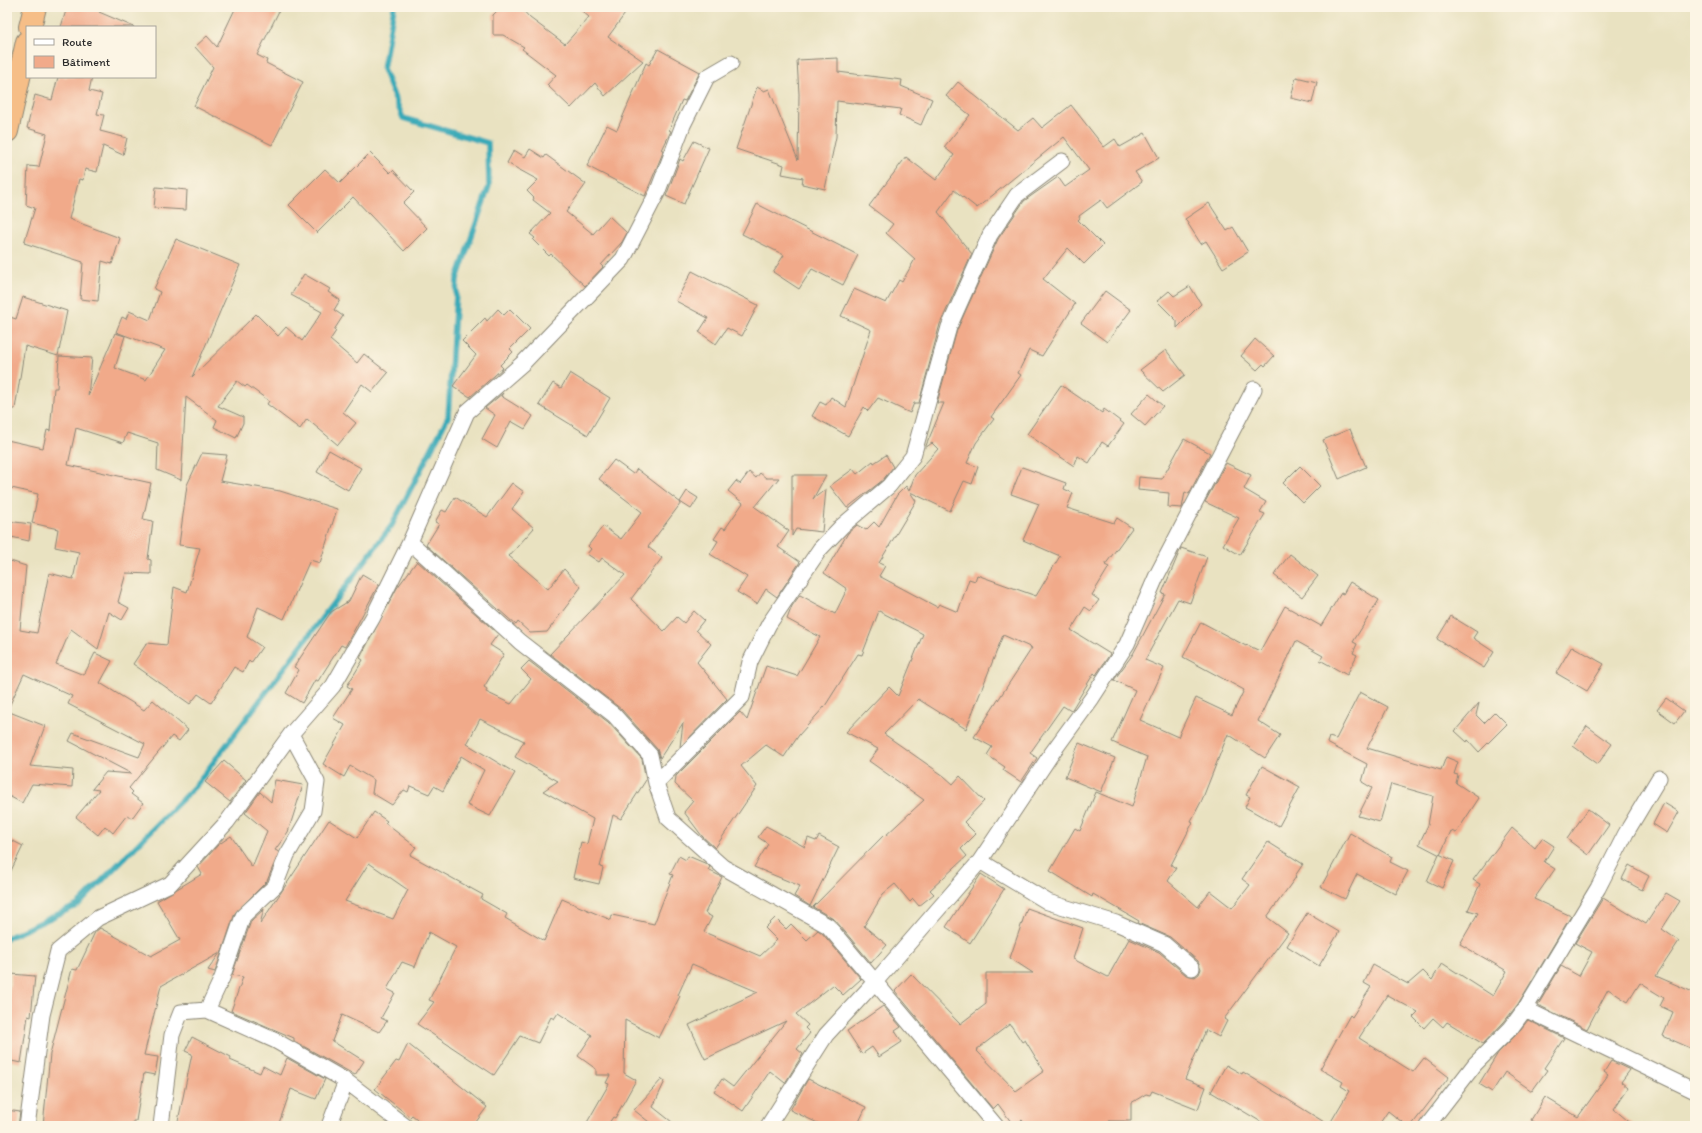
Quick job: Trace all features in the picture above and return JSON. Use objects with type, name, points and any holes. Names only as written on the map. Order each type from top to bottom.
[{"type":"highway","points":[[30,26],[35,7]]},
{"type":"highway","points":[[7,131],[26,46]]},
{"type":"street","points":[[27,1126],[42,1016],[58,951],[98,918],[170,884],[227,822],[291,734],[333,686],[373,617],[410,542],[467,412],[523,363],[623,259],[657,193],[683,125],[707,77],[731,63]]},
{"type":"street","points":[[656,783],[742,697],[750,662],[769,624],[820,549],[842,526],[889,486],[913,456],[949,327],[990,235],[1017,195],[1062,161]]},
{"type":"street","points":[[768,1126],[826,1035],[875,982],[980,861],[1127,644],[1156,575],[1254,389]]},
{"type":"street","points":[[410,542],[520,642],[614,715],[650,755],[656,783],[668,818],[723,867],[828,926],[996,1126]]},
{"type":"street","points":[[207,1010],[222,978],[243,916],[275,886],[287,855],[313,811],[317,782],[291,734]]},
{"type":"street","points":[[1427,1126],[1475,1064],[1511,1028],[1525,1009],[1598,888],[1626,833],[1659,778]]},
{"type":"street","points":[[980,861],[1048,902],[1116,922],[1164,944],[1192,968]]},
{"type":"street","points":[[1525,1009],[1695,1091]]},
{"type":"street","points":[[161,1126],[172,1035],[181,1012],[207,1010],[276,1041],[346,1081],[406,1126]]},
{"type":"street","points":[[329,1126],[346,1081]]},
{"type":"building","points":[[67,7],[100,7],[99,12],[132,26],[61,26]]},
{"type":"building","points":[[236,7],[281,7],[257,55],[267,60],[266,63],[303,82],[272,145],[194,106],[213,67],[195,47],[207,36],[217,47]]},
{"type":"building","points":[[501,7],[520,7],[530,18],[565,44],[589,17],[577,7],[630,7],[608,37],[643,61],[605,96],[595,83],[571,108],[547,85],[556,75],[522,49],[524,47],[503,35],[493,35],[493,15]]},
{"type":"building","points":[[658,49],[700,72],[685,101],[682,100],[669,130],[671,131],[662,150],[664,150],[645,196],[587,166],[607,125],[617,130],[646,63],[649,65]]},
{"type":"building","points":[[838,58],[838,72],[902,80],[901,86],[932,99],[921,125],[899,115],[901,109],[837,101],[836,137],[825,189],[802,184],[803,178],[782,174],[784,165],[736,149],[757,87],[764,91],[769,89],[798,160],[799,94],[797,60]]},
{"type":"building","points":[[1296,77],[1317,82],[1312,103],[1291,98]]},
{"type":"building","points":[[58,78],[92,78],[89,91],[102,94],[97,114],[104,115],[100,131],[127,138],[123,155],[103,146],[97,172],[85,169],[83,180],[79,179],[69,219],[120,238],[112,264],[102,261],[98,301],[80,299],[83,262],[24,243],[35,208],[26,205],[28,166],[39,167],[47,134],[27,128],[35,95],[52,100]]},
{"type":"building","points":[[958,82],[1018,130],[1033,118],[1042,128],[1071,105],[1104,147],[1115,139],[1120,147],[1145,133],[1159,158],[1135,172],[1142,182],[1107,208],[1101,200],[1079,216],[1080,218],[1078,220],[1103,245],[1084,264],[1068,248],[1043,279],[1075,304],[1042,356],[1029,350],[1018,373],[1021,375],[991,417],[994,419],[976,443],[967,463],[978,467],[972,484],[964,481],[950,511],[910,492],[916,501],[879,563],[885,566],[879,576],[937,607],[939,604],[958,612],[969,579],[975,581],[977,575],[1036,596],[1060,556],[1023,540],[1039,504],[1011,494],[1022,467],[1066,483],[1064,489],[1073,493],[1067,508],[1114,523],[1117,518],[1132,528],[1105,565],[1109,567],[1092,595],[1099,600],[1091,611],[1085,607],[1071,630],[1110,654],[1096,675],[1094,673],[1071,711],[1063,706],[1030,753],[1037,758],[1021,782],[1003,770],[1005,767],[987,755],[992,747],[974,737],[1032,648],[1003,635],[966,729],[918,699],[884,734],[953,784],[960,776],[984,801],[964,822],[976,834],[961,849],[967,856],[930,890],[934,894],[919,906],[913,899],[910,902],[895,884],[883,894],[864,926],[887,945],[871,963],[835,920],[813,907],[884,835],[885,836],[924,800],[869,761],[878,749],[846,732],[889,687],[898,696],[923,634],[879,611],[862,655],[858,654],[825,706],[799,735],[784,757],[766,745],[741,766],[757,786],[715,848],[702,836],[684,812],[693,801],[675,784],[676,776],[740,712],[747,720],[766,666],[797,676],[820,637],[787,619],[792,606],[800,595],[835,614],[847,589],[824,573],[848,533],[857,525],[866,530],[874,522],[879,527],[897,495],[906,486],[909,491],[915,475],[938,449],[932,443],[925,448],[944,403],[937,403],[957,330],[998,239],[1024,201],[1058,177],[1065,187],[1089,170],[1064,137],[977,208],[954,190],[938,212],[972,254],[940,324],[919,403],[914,403],[910,413],[878,398],[868,411],[864,407],[848,436],[812,416],[820,402],[826,405],[831,397],[846,407],[871,330],[841,316],[854,289],[886,303],[899,280],[902,282],[915,259],[886,233],[893,224],[869,206],[906,157],[936,180],[954,155],[944,147],[970,115],[946,96]]},
{"type":"building","points":[[694,141],[709,148],[684,204],[666,196],[680,159],[683,161]]},
{"type":"building","points":[[530,149],[544,158],[546,155],[586,184],[566,212],[593,234],[609,216],[627,233],[622,242],[601,265],[603,267],[585,286],[551,254],[549,256],[533,240],[535,238],[530,234],[550,213],[533,200],[534,198],[527,191],[538,180],[507,163],[514,150],[525,157]]},
{"type":"building","points":[[370,153],[390,173],[393,170],[414,192],[403,203],[427,228],[404,251],[353,197],[317,233],[289,205],[325,169],[340,183]]},
{"type":"building","points":[[156,187],[187,190],[186,210],[154,208]]},
{"type":"building","points":[[1209,203],[1227,231],[1233,227],[1248,252],[1223,268],[1206,241],[1201,244],[1185,219]]},
{"type":"building","points":[[757,204],[858,255],[843,285],[812,269],[799,289],[773,272],[784,255],[742,234]]},
{"type":"building","points":[[176,239],[240,265],[192,377],[256,314],[278,336],[286,327],[302,341],[322,312],[291,295],[304,274],[330,289],[328,292],[340,300],[334,310],[343,316],[334,330],[336,331],[330,340],[357,363],[364,354],[388,373],[372,392],[362,384],[343,412],[356,423],[338,445],[307,419],[300,429],[267,404],[269,401],[247,385],[245,387],[237,381],[218,406],[243,417],[243,423],[236,438],[214,427],[217,420],[186,397],[181,480],[157,470],[158,443],[127,433],[123,443],[76,428],[68,465],[151,483],[143,519],[153,521],[148,559],[151,560],[151,574],[126,573],[118,602],[129,608],[122,620],[109,612],[98,649],[71,629],[56,664],[84,675],[95,653],[112,661],[100,683],[144,710],[153,700],[188,730],[179,741],[172,736],[129,788],[133,792],[131,794],[143,803],[132,818],[127,815],[113,833],[105,826],[98,835],[76,817],[99,790],[92,789],[106,772],[132,774],[69,741],[73,733],[139,757],[145,744],[68,704],[72,696],[24,674],[7,711],[7,560],[26,566],[20,630],[37,633],[49,573],[73,579],[79,552],[55,547],[58,529],[32,523],[38,494],[7,487],[7,440],[43,448],[47,430],[50,431],[54,388],[57,388],[59,356],[92,358],[88,396],[115,333],[125,336],[115,368],[146,380],[165,350],[116,332],[122,317],[126,319],[129,311],[150,320],[160,292],[154,289]]},
{"type":"building","points":[[692,271],[758,305],[742,336],[727,328],[716,344],[699,332],[708,318],[676,301]]},
{"type":"building","points":[[1190,286],[1201,304],[1177,328],[1177,321],[1157,301],[1169,291],[1174,296]]},
{"type":"building","points":[[1105,291],[1131,310],[1107,342],[1081,323]]},
{"type":"building","points":[[23,297],[67,311],[58,356],[25,346],[15,409],[7,409],[7,316],[16,319]]},
{"type":"building","points":[[498,309],[504,315],[510,309],[530,329],[510,349],[513,352],[500,365],[503,368],[470,397],[453,386],[476,355],[462,341],[485,318],[487,321]]},
{"type":"building","points":[[1255,339],[1274,356],[1265,366],[1263,364],[1257,370],[1241,356]]},
{"type":"building","points":[[1166,350],[1185,375],[1163,392],[1140,370]]},
{"type":"building","points":[[570,373],[610,398],[588,435],[539,405],[553,383],[561,388]]},
{"type":"building","points":[[1061,385],[1102,413],[1104,409],[1124,424],[1108,446],[1102,442],[1089,463],[1078,456],[1074,466],[1027,434]]},
{"type":"building","points":[[503,393],[501,396],[533,416],[525,429],[511,421],[497,448],[482,439],[495,415],[485,408]]},
{"type":"building","points":[[1149,394],[1163,406],[1145,426],[1131,414]]},
{"type":"building","points":[[1350,429],[1366,467],[1339,479],[1323,440]]},
{"type":"building","points":[[1184,439],[1210,453],[1189,494],[1185,492],[1182,508],[1168,507],[1169,493],[1138,490],[1139,477],[1162,479]]},
{"type":"building","points":[[329,450],[361,468],[348,490],[317,472]]},
{"type":"building","points":[[202,453],[227,455],[220,481],[280,491],[337,509],[320,563],[310,560],[284,619],[258,607],[247,637],[262,647],[251,663],[249,661],[243,672],[234,667],[211,703],[198,694],[190,704],[133,664],[147,643],[167,645],[174,587],[187,592],[200,548],[179,545],[187,485]]},
{"type":"building","points":[[886,455],[893,467],[883,480],[847,508],[830,486],[853,469],[857,474],[873,461],[874,463]]},
{"type":"building","points":[[614,460],[633,474],[637,469],[681,503],[648,547],[662,558],[631,599],[664,631],[677,617],[684,623],[694,611],[704,620],[696,630],[711,644],[697,662],[727,699],[680,747],[683,723],[660,758],[657,749],[621,709],[550,654],[625,575],[602,558],[599,562],[587,554],[591,549],[588,546],[603,526],[621,539],[642,512],[599,479]]},
{"type":"building","points":[[1226,463],[1251,475],[1244,489],[1266,502],[1260,512],[1265,514],[1240,555],[1223,545],[1239,518],[1205,502]]},
{"type":"building","points":[[1300,466],[1320,486],[1303,503],[1283,483]]},
{"type":"building","points":[[749,472],[756,478],[760,473],[766,478],[779,478],[755,507],[789,531],[778,547],[800,562],[777,597],[766,589],[757,604],[737,592],[747,577],[710,554],[718,541],[714,539],[722,527],[725,529],[743,503],[728,491],[736,481],[740,484]]},
{"type":"building","points":[[792,475],[826,475],[813,499],[826,489],[822,532],[796,529],[792,536]]},
{"type":"building","points":[[512,483],[524,492],[512,509],[534,528],[509,556],[548,589],[564,569],[581,587],[547,632],[530,633],[518,622],[516,625],[426,545],[439,524],[435,522],[442,510],[446,512],[455,497],[487,517]]},
{"type":"building","points":[[687,491],[698,498],[691,509],[680,502]]},
{"type":"building","points":[[7,521],[31,524],[29,541],[7,536]]},
{"type":"building","points":[[1181,548],[1207,557],[1190,603],[1178,599],[1145,660],[1164,668],[1140,720],[1178,737],[1196,698],[1232,715],[1244,690],[1183,657],[1201,622],[1246,646],[1247,645],[1260,651],[1285,606],[1321,626],[1341,593],[1343,594],[1350,582],[1379,600],[1353,642],[1357,644],[1353,653],[1357,655],[1347,675],[1320,660],[1323,656],[1296,641],[1258,721],[1280,735],[1265,758],[1228,734],[1202,800],[1191,821],[1193,822],[1171,865],[1176,868],[1168,881],[1198,907],[1210,891],[1232,908],[1250,885],[1242,879],[1268,842],[1303,864],[1295,876],[1296,877],[1267,917],[1288,933],[1224,1019],[1227,1021],[1219,1037],[1206,1030],[1185,1079],[1206,1087],[1198,1109],[1152,1091],[1150,1095],[1146,1094],[1131,1103],[1131,1121],[1109,1121],[1112,1126],[1026,1126],[1022,1120],[1014,1126],[998,1104],[993,1109],[895,991],[911,974],[960,1024],[986,1004],[986,973],[1033,973],[1010,958],[1027,908],[1083,928],[1073,959],[1108,977],[1129,939],[1159,952],[1186,975],[1195,977],[1199,974],[1201,969],[1198,961],[1170,937],[1138,923],[1139,921],[1093,894],[1092,897],[1050,871],[1075,828],[1080,831],[1096,792],[1132,807],[1147,757],[1112,742],[1135,690],[1114,680],[1133,654],[1165,594],[1162,593]],"holes":[[[1010,1024],[1022,1042],[1025,1040],[1044,1071],[1016,1091],[976,1050]]]},
{"type":"building","points":[[1290,554],[1318,576],[1302,597],[1274,575]]},
{"type":"building","points":[[417,561],[498,634],[490,645],[504,654],[484,687],[487,689],[486,692],[511,704],[531,679],[521,669],[529,661],[608,722],[642,759],[646,780],[621,819],[613,815],[600,867],[603,868],[599,884],[573,878],[581,842],[587,844],[593,819],[543,791],[558,781],[515,757],[524,741],[480,719],[467,744],[515,773],[490,816],[467,805],[484,770],[461,756],[443,791],[434,786],[429,794],[410,786],[408,792],[404,790],[392,805],[372,793],[374,780],[350,766],[344,777],[323,764],[345,725],[333,718],[352,689],[347,686],[363,660],[360,658],[397,588]]},
{"type":"building","points":[[362,574],[379,584],[345,647],[341,645],[318,681],[315,680],[302,703],[286,693],[299,670],[294,667],[331,612],[349,601]]},
{"type":"building","points":[[1451,616],[1477,632],[1473,638],[1494,652],[1484,668],[1437,639]]},
{"type":"building","points":[[1572,646],[1604,664],[1587,691],[1556,673]]},
{"type":"building","points":[[1360,692],[1388,707],[1367,748],[1441,770],[1446,757],[1458,762],[1454,774],[1458,775],[1456,783],[1479,798],[1456,833],[1451,831],[1440,855],[1419,844],[1428,825],[1433,796],[1391,784],[1380,822],[1358,816],[1372,788],[1362,782],[1367,764],[1327,743],[1329,737],[1336,739]]},
{"type":"building","points":[[1666,698],[1684,711],[1675,723],[1657,710]]},
{"type":"building","points":[[1479,703],[1476,715],[1484,723],[1495,712],[1507,724],[1479,752],[1468,740],[1467,742],[1455,731]]},
{"type":"building","points":[[7,711],[45,726],[30,766],[73,770],[72,787],[32,784],[22,803],[7,795]]},
{"type":"building","points":[[1587,726],[1612,744],[1598,764],[1573,746]]},
{"type":"building","points":[[1079,743],[1115,758],[1101,792],[1065,777]]},
{"type":"building","points":[[224,761],[246,780],[230,802],[205,782]]},
{"type":"building","points":[[1262,766],[1300,787],[1279,826],[1245,807],[1250,797],[1246,795]]},
{"type":"building","points":[[275,780],[303,785],[288,832],[275,850],[279,852],[267,881],[235,913],[215,972],[208,970],[220,953],[161,986],[144,1055],[158,1057],[155,1075],[144,1073],[136,1121],[133,1121],[133,1126],[43,1126],[50,1054],[72,969],[77,970],[95,932],[100,928],[151,956],[180,940],[157,901],[202,874],[198,867],[218,845],[231,836],[252,867],[267,831],[245,813],[260,792],[271,802]]},
{"type":"building","points":[[1664,803],[1679,812],[1667,833],[1653,824]]},
{"type":"building","points":[[1588,809],[1609,825],[1588,855],[1567,839]]},
{"type":"building","points":[[374,812],[387,821],[385,823],[416,847],[410,855],[483,895],[481,899],[507,914],[505,918],[544,941],[562,899],[611,920],[612,915],[654,924],[673,875],[670,874],[679,856],[686,860],[688,856],[707,864],[710,867],[708,870],[722,877],[705,913],[712,917],[704,932],[760,956],[777,940],[765,928],[775,918],[786,929],[791,924],[807,940],[818,930],[861,979],[843,995],[833,985],[796,1014],[808,1025],[805,1028],[810,1033],[797,1049],[803,1054],[785,1083],[770,1071],[743,1111],[714,1091],[722,1079],[733,1087],[786,1021],[705,1059],[689,1025],[758,992],[692,964],[678,995],[680,996],[659,1038],[625,1020],[624,1073],[636,1080],[615,1118],[613,1117],[607,1126],[585,1126],[609,1084],[606,1083],[610,1075],[596,1075],[596,1069],[578,1056],[592,1035],[558,1013],[554,1019],[551,1017],[538,1043],[520,1036],[494,1075],[417,1024],[434,1002],[429,1000],[456,947],[429,932],[415,967],[402,962],[387,989],[395,993],[381,1018],[387,1021],[379,1032],[342,1015],[332,1041],[364,1061],[355,1075],[294,1041],[294,1038],[231,1011],[243,977],[232,975],[251,921],[264,909],[260,924],[329,820],[357,838]],"holes":[[[369,863],[408,890],[393,919],[345,901]]]},
{"type":"building","points":[[766,826],[805,847],[808,838],[816,841],[819,836],[839,847],[810,906],[794,896],[800,886],[754,867],[768,844],[758,837]]},
{"type":"building","points":[[1512,828],[1535,848],[1542,838],[1554,846],[1544,862],[1555,869],[1534,899],[1571,916],[1518,1004],[1504,1022],[1483,1044],[1447,1022],[1443,1027],[1433,1018],[1424,1028],[1413,1017],[1418,1012],[1387,995],[1359,1038],[1413,1072],[1424,1058],[1449,1077],[1411,1126],[1407,1126],[1388,1111],[1378,1126],[1268,1126],[1211,1092],[1226,1065],[1242,1074],[1243,1072],[1329,1125],[1349,1091],[1341,1086],[1343,1082],[1320,1069],[1350,1015],[1352,1017],[1371,987],[1364,983],[1373,965],[1408,984],[1423,971],[1432,980],[1442,963],[1493,996],[1507,971],[1460,944],[1478,913],[1468,910],[1480,884],[1473,880]]},
{"type":"building","points":[[1350,833],[1392,857],[1390,862],[1408,871],[1396,894],[1357,874],[1345,899],[1321,887]]},
{"type":"building","points":[[7,838],[23,846],[7,879]]},
{"type":"building","points":[[1439,854],[1454,861],[1442,888],[1427,881]]},
{"type":"building","points":[[1629,865],[1649,876],[1642,890],[1622,879]]},
{"type":"building","points":[[981,874],[1004,889],[970,943],[946,927]]},
{"type":"building","points":[[1666,893],[1680,901],[1662,929],[1679,941],[1656,976],[1695,993],[1695,1050],[1663,1036],[1673,1012],[1660,1006],[1664,998],[1640,983],[1628,1002],[1608,989],[1587,1029],[1538,1005],[1561,966],[1579,976],[1592,952],[1575,943],[1603,898],[1646,924]]},
{"type":"building","points":[[1307,913],[1339,932],[1319,966],[1287,946]]},
{"type":"building","points":[[11,974],[35,976],[31,1017],[28,1016],[21,1063],[7,1060],[7,1013]]},
{"type":"building","points":[[883,1006],[901,1027],[895,1031],[902,1042],[879,1057],[872,1047],[862,1054],[847,1031]]},
{"type":"building","points":[[1528,1020],[1564,1038],[1544,1068],[1547,1070],[1532,1091],[1505,1072],[1492,1092],[1479,1084],[1498,1053],[1517,1034]]},
{"type":"building","points":[[192,1037],[231,1057],[230,1060],[260,1073],[263,1066],[280,1075],[287,1058],[325,1079],[316,1099],[291,1089],[278,1126],[177,1126],[192,1054],[185,1051]]},
{"type":"building","points":[[408,1044],[487,1107],[473,1126],[426,1126],[412,1115],[410,1117],[375,1089],[396,1061],[399,1062]]},
{"type":"building","points":[[1611,1061],[1630,1070],[1621,1082],[1628,1088],[1614,1109],[1634,1126],[1541,1126],[1531,1120],[1545,1097],[1578,1117],[1608,1075],[1604,1072]]},
{"type":"building","points":[[662,1079],[665,1081],[653,1107],[677,1126],[654,1126],[634,1110]]},
{"type":"building","points":[[808,1079],[866,1107],[857,1126],[824,1126],[790,1110]]},
{"type":"building","points":[[7,1110],[20,1112],[18,1126],[7,1126]]},
{"type":"waterway","points":[[7,938],[78,905],[197,784],[392,525],[448,417],[457,279],[489,186],[488,143],[403,118],[383,69],[394,7]]}]
